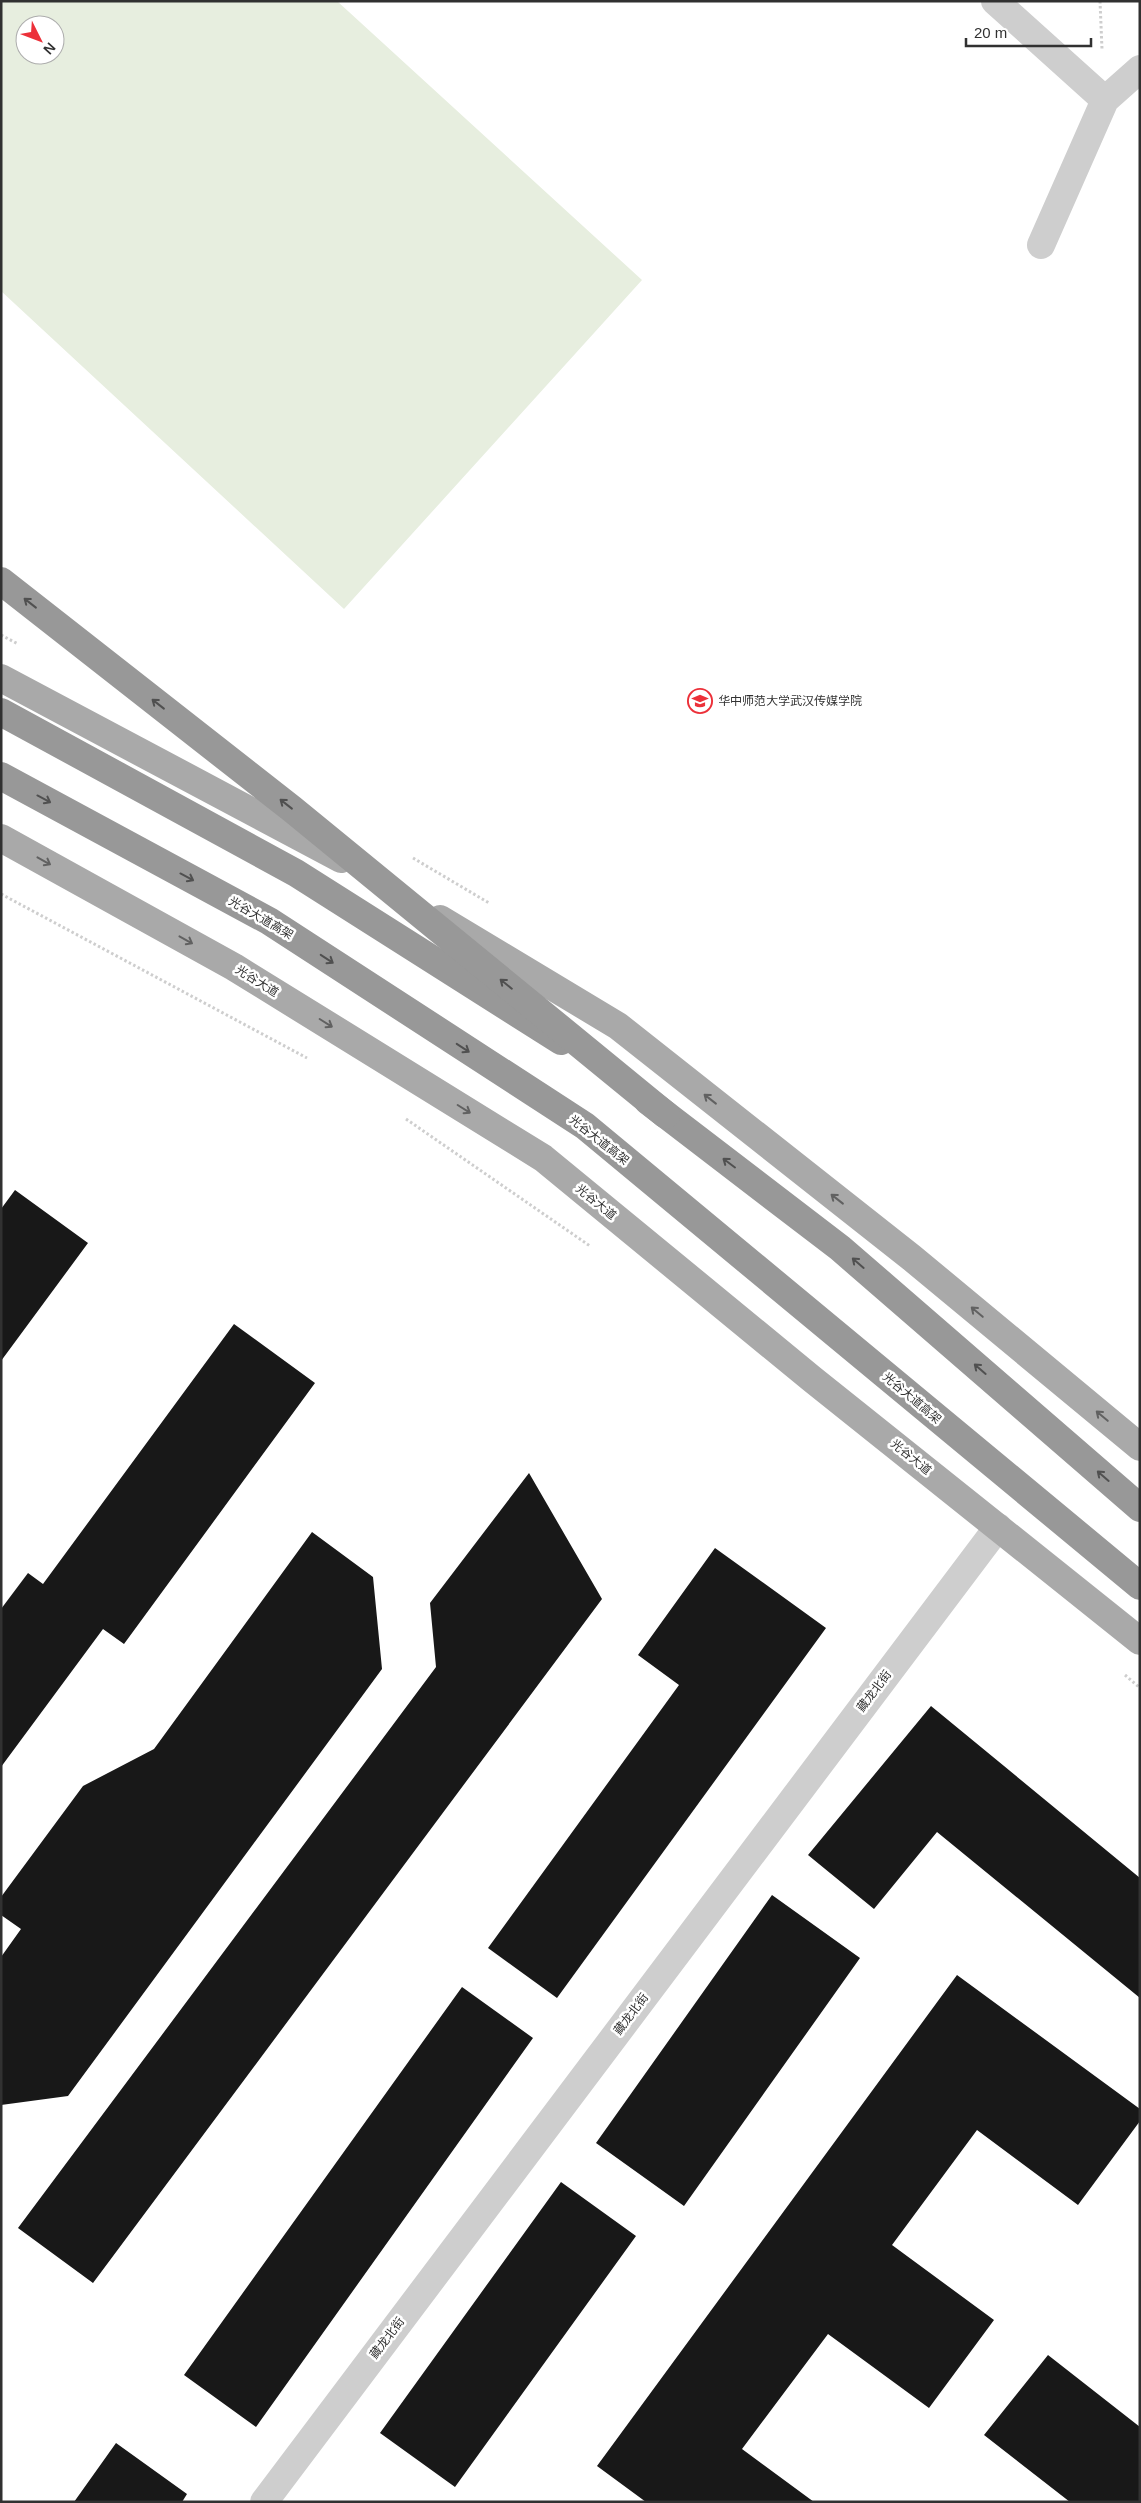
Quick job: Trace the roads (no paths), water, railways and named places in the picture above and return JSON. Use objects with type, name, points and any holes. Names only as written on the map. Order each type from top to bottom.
[{"type":"highway","points":[[1,581],[292,809],[666,1115]]},
{"type":"highway","points":[[1,712],[296,873],[606,1070],[840,1248],[1140,1508]]},
{"type":"highway","name":"光谷大道高架","points":[[1,776],[269,921],[584,1126],[1140,1586]]},
{"type":"main road","points":[[1,678],[316,844],[618,1026],[912,1258],[1140,1447]]},
{"type":"main road","name":"光谷大道","points":[[1,838],[234,967],[542,1158],[812,1379],[1140,1641]]},
{"type":"street","points":[[995,1],[1105,100]]},
{"type":"street","points":[[1041,245],[1105,100],[1140,69]]},
{"type":"street","name":"藏龙北街","points":[[264,2502],[998,1527]]},
{"type":"place","name":"华中师范大学武汉传媒学院","points":[[700,701]]}]
